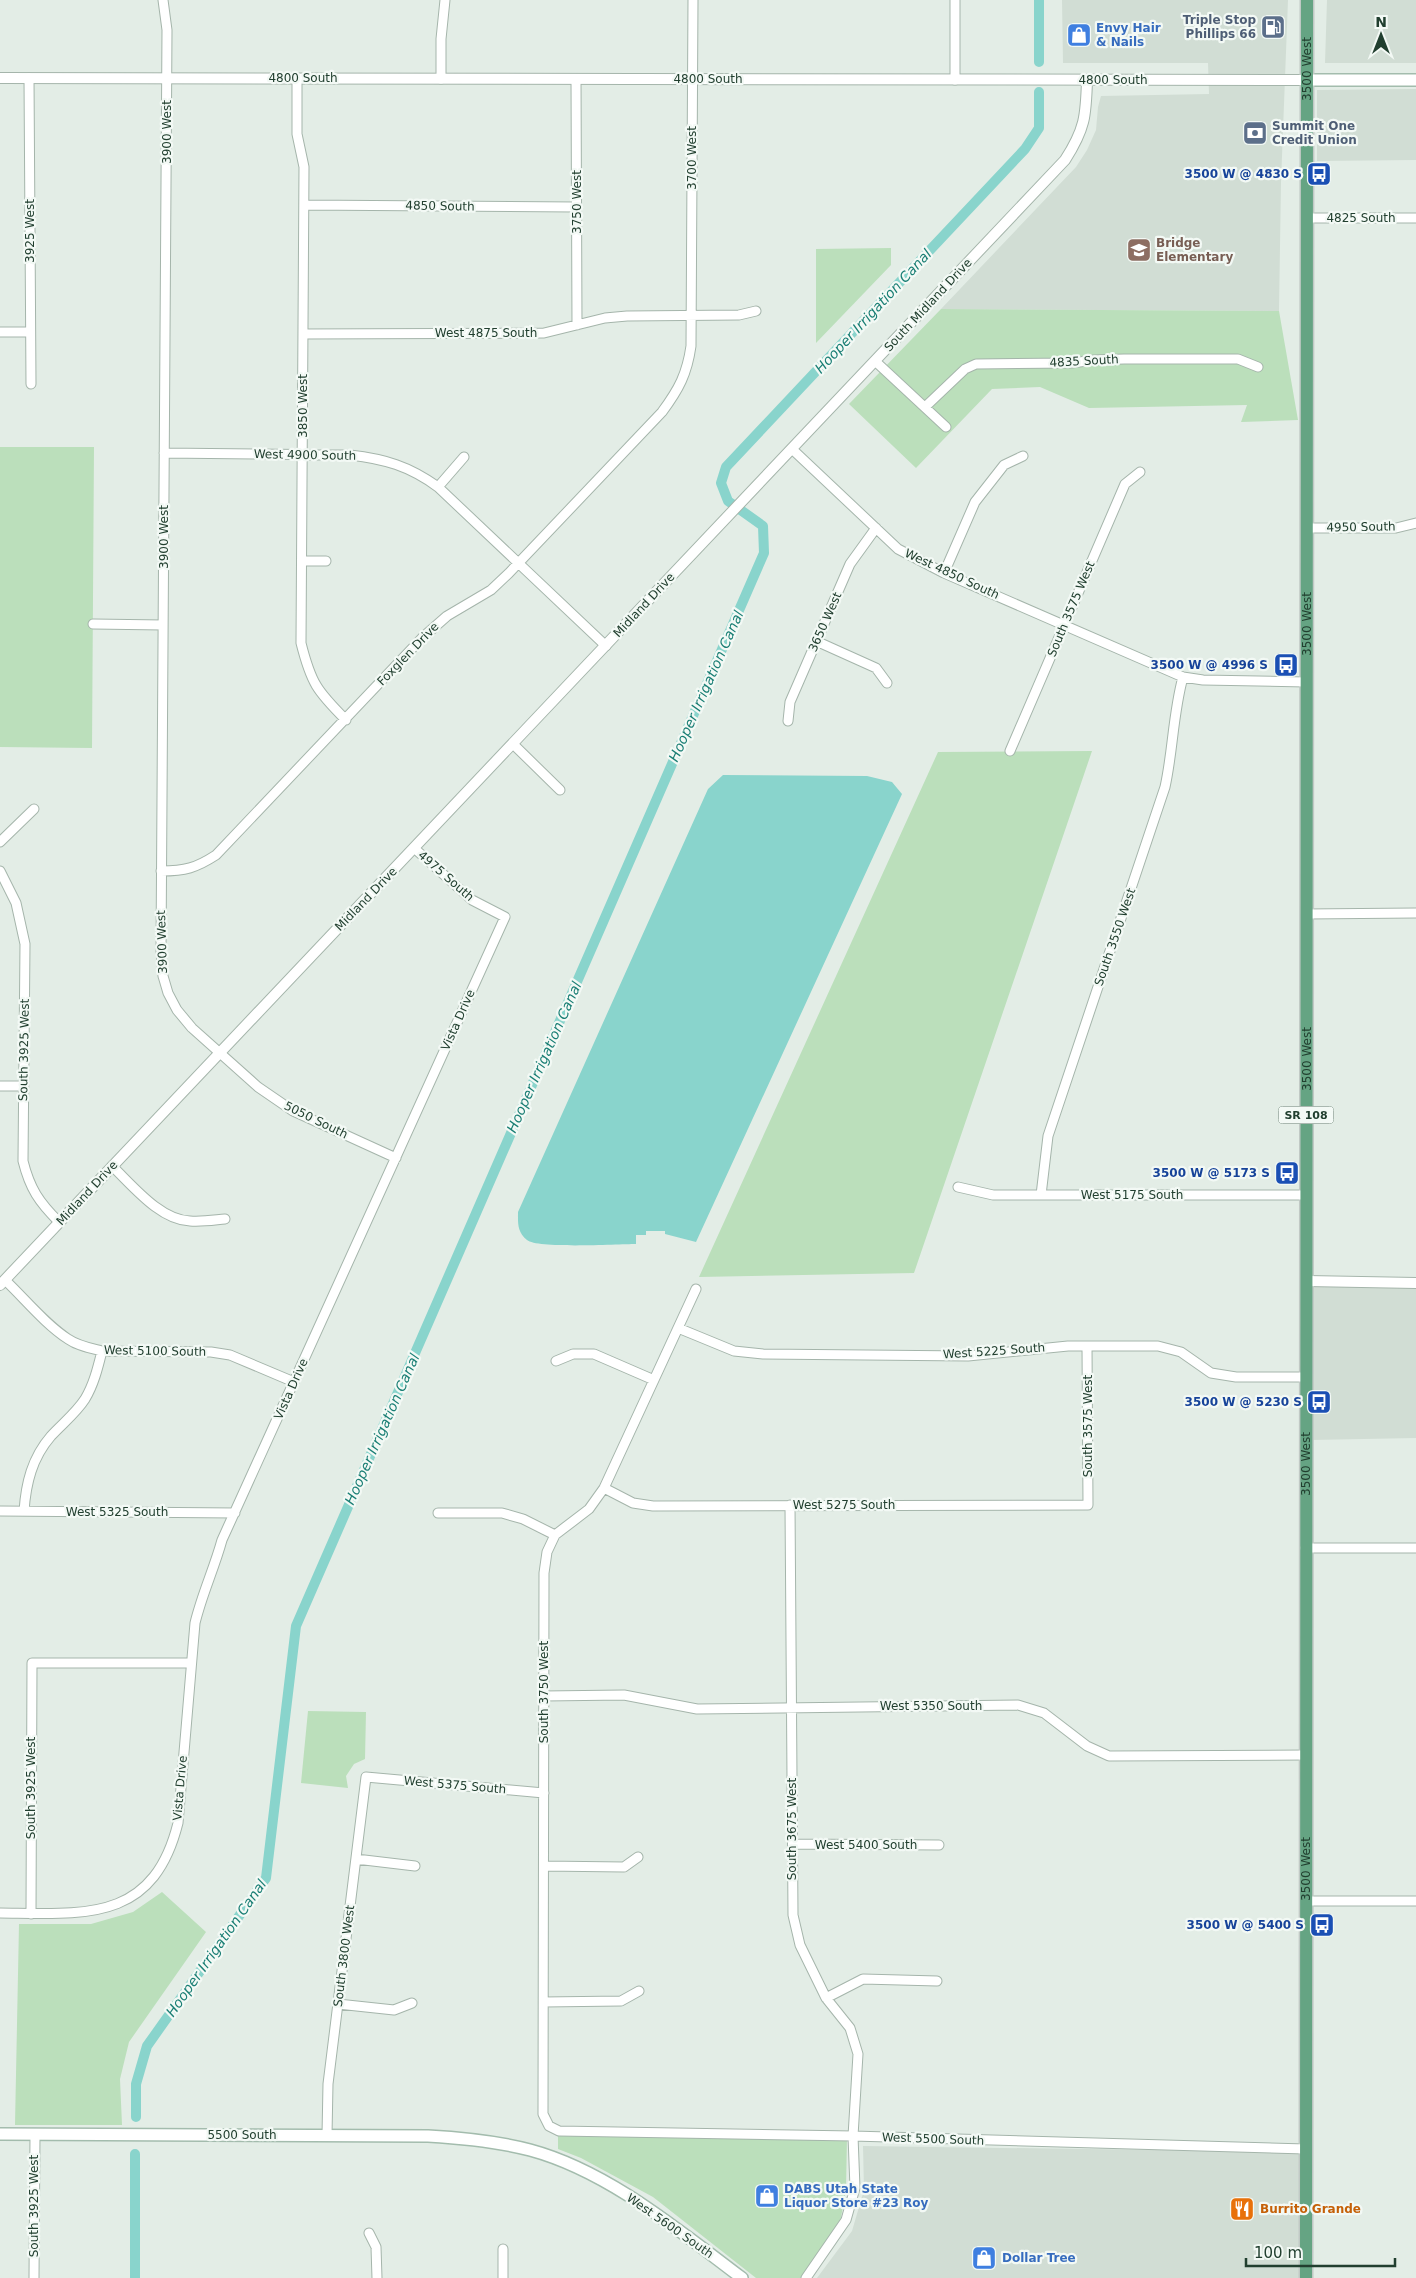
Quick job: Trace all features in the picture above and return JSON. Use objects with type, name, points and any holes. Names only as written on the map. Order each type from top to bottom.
[{"type":"main road","name":"3500 West","points":[[1306,2149],[1307,0]]},
{"type":"main road","name":"4800 South","points":[[1307,80],[1416,80]]},
{"type":"main road","name":"5500 South","points":[[0,2134],[428,2136],[483,2140]]},
{"type":"main road","name":"West 5600 South","points":[[483,2140],[532,2151],[582,2170],[640,2203],[742,2278]]},
{"type":"main road","name":"SR 108","points":[[1306,2149],[1306,2278]]},
{"type":"street","name":"3900 West","points":[[163,0],[168,30],[161,952],[163,976],[168,993],[177,1010],[192,1028],[220,1052]]},
{"type":"street","points":[[441,79],[445,0]]},
{"type":"street","name":"3700 West","points":[[691,315],[693,0]]},
{"type":"street","points":[[955,0],[956,80]]},
{"type":"street","name":"4800 South","points":[[0,78],[1307,80]]},
{"type":"street","name":"3925 West","points":[[29,78],[30,384]]},
{"type":"street","name":"3850 West","points":[[297,78],[297,134],[304,168],[301,642],[309,673],[321,694],[346,720]]},
{"type":"street","name":"3750 West","points":[[576,79],[577,325]]},
{"type":"street","name":"South Midland Drive","points":[[732,513],[1065,160],[1078,140],[1086,118],[1087,80]]},
{"type":"street","name":"4850 South","points":[[304,205],[576,207]]},
{"type":"street","name":"4825 South","points":[[1306,218],[1416,218]]},
{"type":"street","name":"West 4875 South","points":[[303,334],[544,333],[627,316],[739,315],[756,311]]},
{"type":"street","name":"Foxglen Drive","points":[[161,871],[184,871],[200,866],[216,855],[422,638],[447,616],[491,590],[519,564],[662,412],[676,393],[687,369],[691,346],[691,315]]},
{"type":"street","points":[[0,332],[30,332]]},
{"type":"street","name":"4835 South","points":[[925,407],[965,370],[976,364],[1072,363],[1124,359],[1238,359],[1258,367]]},
{"type":"street","points":[[876,361],[946,427]]},
{"type":"street","name":"West 4850 South","points":[[792,449],[898,549],[944,573],[1183,677],[1203,680],[1306,682]]},
{"type":"street","name":"West 4900 South","points":[[164,454],[350,455],[375,458],[418,473],[438,487],[606,646]]},
{"type":"street","points":[[944,573],[975,502],[1004,465],[1023,456]]},
{"type":"street","points":[[438,487],[464,457]]},
{"type":"street","name":"South 3575 West","points":[[1010,751],[1125,484],[1140,472]]},
{"type":"street","name":"Midland Drive","points":[[2,1282],[732,513]]},
{"type":"street","name":"4950 South","points":[[1306,528],[1396,528],[1416,523]]},
{"type":"street","name":"3650 West","points":[[788,721],[790,702],[850,564],[876,528]]},
{"type":"street","points":[[302,561],[326,560]]},
{"type":"street","points":[[93,624],[163,625]]},
{"type":"street","points":[[816,641],[876,668],[887,683]]},
{"type":"street","name":"South 3550 West","points":[[1041,1195],[1048,1136],[1165,787],[1172,753],[1178,694],[1183,677]]},
{"type":"street","points":[[514,744],[560,790]]},
{"type":"street","points":[[0,842],[34,809]]},
{"type":"street","name":"4975 South","points":[[414,848],[472,900],[505,917]]},
{"type":"street","name":"South 3925 West","points":[[0,871],[16,903],[25,944],[23,1161],[28,1182],[40,1202],[59,1222]]},
{"type":"street","points":[[1306,914],[1416,913]]},
{"type":"street","name":"Vista Drive","points":[[0,1913],[92,1912],[114,1905],[136,1894],[153,1880],[164,1864],[172,1846],[178,1823],[190,1662],[195,1623],[202,1595],[214,1571],[222,1540],[505,917]]},
{"type":"street","name":"5050 South","points":[[220,1052],[258,1087],[294,1111],[396,1158]]},
{"type":"street","points":[[0,1086],[23,1086]]},
{"type":"street","points":[[112,1166],[154,1205],[170,1215],[189,1221],[225,1219]]},
{"type":"street","name":"West 5175 South","points":[[958,1187],[993,1195],[1306,1195]]},
{"type":"street","points":[[1307,1281],[1416,1283]]},
{"type":"street","name":"West 5100 South","points":[[2,1282],[68,1339],[84,1347],[102,1351],[211,1352],[230,1355],[294,1382]]},
{"type":"street","points":[[438,1512],[502,1512],[523,1519],[554,1535],[589,1509],[604,1488],[696,1289]]},
{"type":"street","name":"West 5225 South","points":[[678,1328],[734,1351],[763,1354],[968,1356],[1068,1346],[1158,1346],[1182,1352],[1211,1372],[1236,1377],[1306,1377]]},
{"type":"street","name":"South 3575 West","points":[[1088,1346],[1088,1505]]},
{"type":"street","points":[[24,1511],[30,1472],[39,1453],[86,1398],[96,1376],[102,1351]]},
{"type":"street","points":[[556,1361],[573,1354],[594,1354],[654,1380]]},
{"type":"street","name":"West 5275 South","points":[[604,1488],[633,1503],[653,1506],[1088,1505]]},
{"type":"street","name":"South 3675 West","points":[[790,1505],[793,1915],[800,1945],[826,1998],[850,2028],[858,2054],[853,2136],[855,2188],[846,2220],[806,2278]]},
{"type":"street","name":"West 5325 South","points":[[0,1511],[235,1513]]},
{"type":"street","name":"South 3750 West","points":[[554,1535],[547,1552],[544,1572],[543,2114],[549,2126],[559,2131]]},
{"type":"street","points":[[1306,1548],[1416,1548]]},
{"type":"street","name":"South 3925 West","points":[[30,1914],[32,1663],[190,1662]]},
{"type":"street","name":"West 5350 South","points":[[544,1696],[624,1695],[697,1709],[792,1706],[1018,1705],[1044,1713],[1087,1746],[1109,1756],[1306,1756]]},
{"type":"street","name":"West 5375 South","points":[[366,1777],[544,1793]]},
{"type":"street","name":"South 3800 West","points":[[327,2135],[328,2084],[366,1777]]},
{"type":"street","name":"West 5400 South","points":[[793,1844],[939,1845]]},
{"type":"street","points":[[544,1866],[624,1867],[638,1857]]},
{"type":"street","points":[[356,1859],[414,1866]]},
{"type":"street","points":[[1306,1901],[1416,1901]]},
{"type":"street","points":[[826,1998],[863,1979],[937,1981]]},
{"type":"street","points":[[544,2002],[621,2001],[639,1991]]},
{"type":"street","points":[[338,2004],[394,2010],[412,2003]]},
{"type":"street","name":"West 5500 South","points":[[559,2131],[853,2136],[1306,2149]]},
{"type":"street","name":"South 3925 West","points":[[34,2278],[35,2134]]},
{"type":"street","points":[[369,2233],[376,2247],[376,2278]]},
{"type":"street","points":[[503,2250],[503,2278]]},
{"type":"shaded area","name":"Bridge Elementary","points":[[1062,0],[1288,0],[1281,182],[1279,311],[941,309],[1076,167],[1087,150],[1096,130],[1101,96],[1209,94],[1208,63],[1063,63]]},
{"type":"shaded area","points":[[1327,0],[1416,0],[1416,63],[1325,63]]},
{"type":"shaded area","points":[[1416,89],[1416,160],[1317,161],[1317,90]]},
{"type":"shaded area","points":[[1311,1279],[1416,1280],[1416,1438],[1312,1440]]},
{"type":"shaded area","points":[[863,2146],[1300,2152],[1300,2278],[817,2278],[852,2231],[864,2190]]},
{"type":"green space","points":[[891,248],[891,265],[816,343],[816,249]]},
{"type":"green space","points":[[941,309],[1279,311],[1298,420],[1241,422],[1247,405],[1089,408],[1040,387],[992,389],[916,468],[849,404]]},
{"type":"green space","points":[[0,447],[94,447],[92,748],[0,747]]},
{"type":"green space","points":[[1092,751],[914,1273],[699,1277],[938,752]]},
{"type":"green space","points":[[308,1711],[366,1712],[365,1759],[354,1764],[346,1776],[348,1788],[301,1783]]},
{"type":"green space","points":[[162,1892],[206,1932],[129,2042],[120,2079],[122,2125],[15,2125],[19,1924],[91,1924],[133,1912]]},
{"type":"green space","points":[[558,2136],[847,2137],[846,2190],[839,2228],[801,2278],[756,2278],[653,2197],[581,2158],[558,2149]]},
{"type":"water","points":[[723,775],[867,776],[892,782],[902,794],[696,1242],[665,1234],[665,1231],[646,1231],[646,1235],[636,1235],[636,1244],[562,1245],[534,1243],[527,1240],[520,1231],[518,1212],[708,789]]},
{"type":"waterway","name":"Hooper Irrigation Canal","points":[[1039,0],[1039,62]]},
{"type":"waterway","name":"Hooper Irrigation Canal","points":[[136,2117],[136,2084],[147,2046],[266,1878],[296,1626],[764,553],[763,526],[728,501],[721,483],[726,467],[1025,149],[1039,128],[1039,92]]},
{"type":"waterway","name":"Hooper Irrigation Canal","points":[[135,2154],[135,2278]]},
{"type":"place","name":"Triple Stop Phillips 66","points":[[1273,27]]},
{"type":"place","name":"Envy Hair & Nails","points":[[1079,35]]},
{"type":"place","name":"Summit One Credit Union","points":[[1255,133]]},
{"type":"place","name":"3500 W @ 4830 S","points":[[1319,174]]},
{"type":"place","name":"Bridge Elementary","points":[[1139,250]]},
{"type":"place","name":"3500 W @ 4996 S","points":[[1286,665]]},
{"type":"place","name":"3500 W @ 5173 S","points":[[1287,1173]]},
{"type":"place","name":"3500 W @ 5230 S","points":[[1319,1402]]},
{"type":"place","name":"3500 W @ 5400 S","points":[[1322,1925]]},
{"type":"place","name":"DABS Utah State Liquor Store #23 Roy","points":[[767,2196]]},
{"type":"place","name":"Burrito Grande","points":[[1242,2209]]},
{"type":"place","name":"Dollar Tree","points":[[984,2258]]}]
